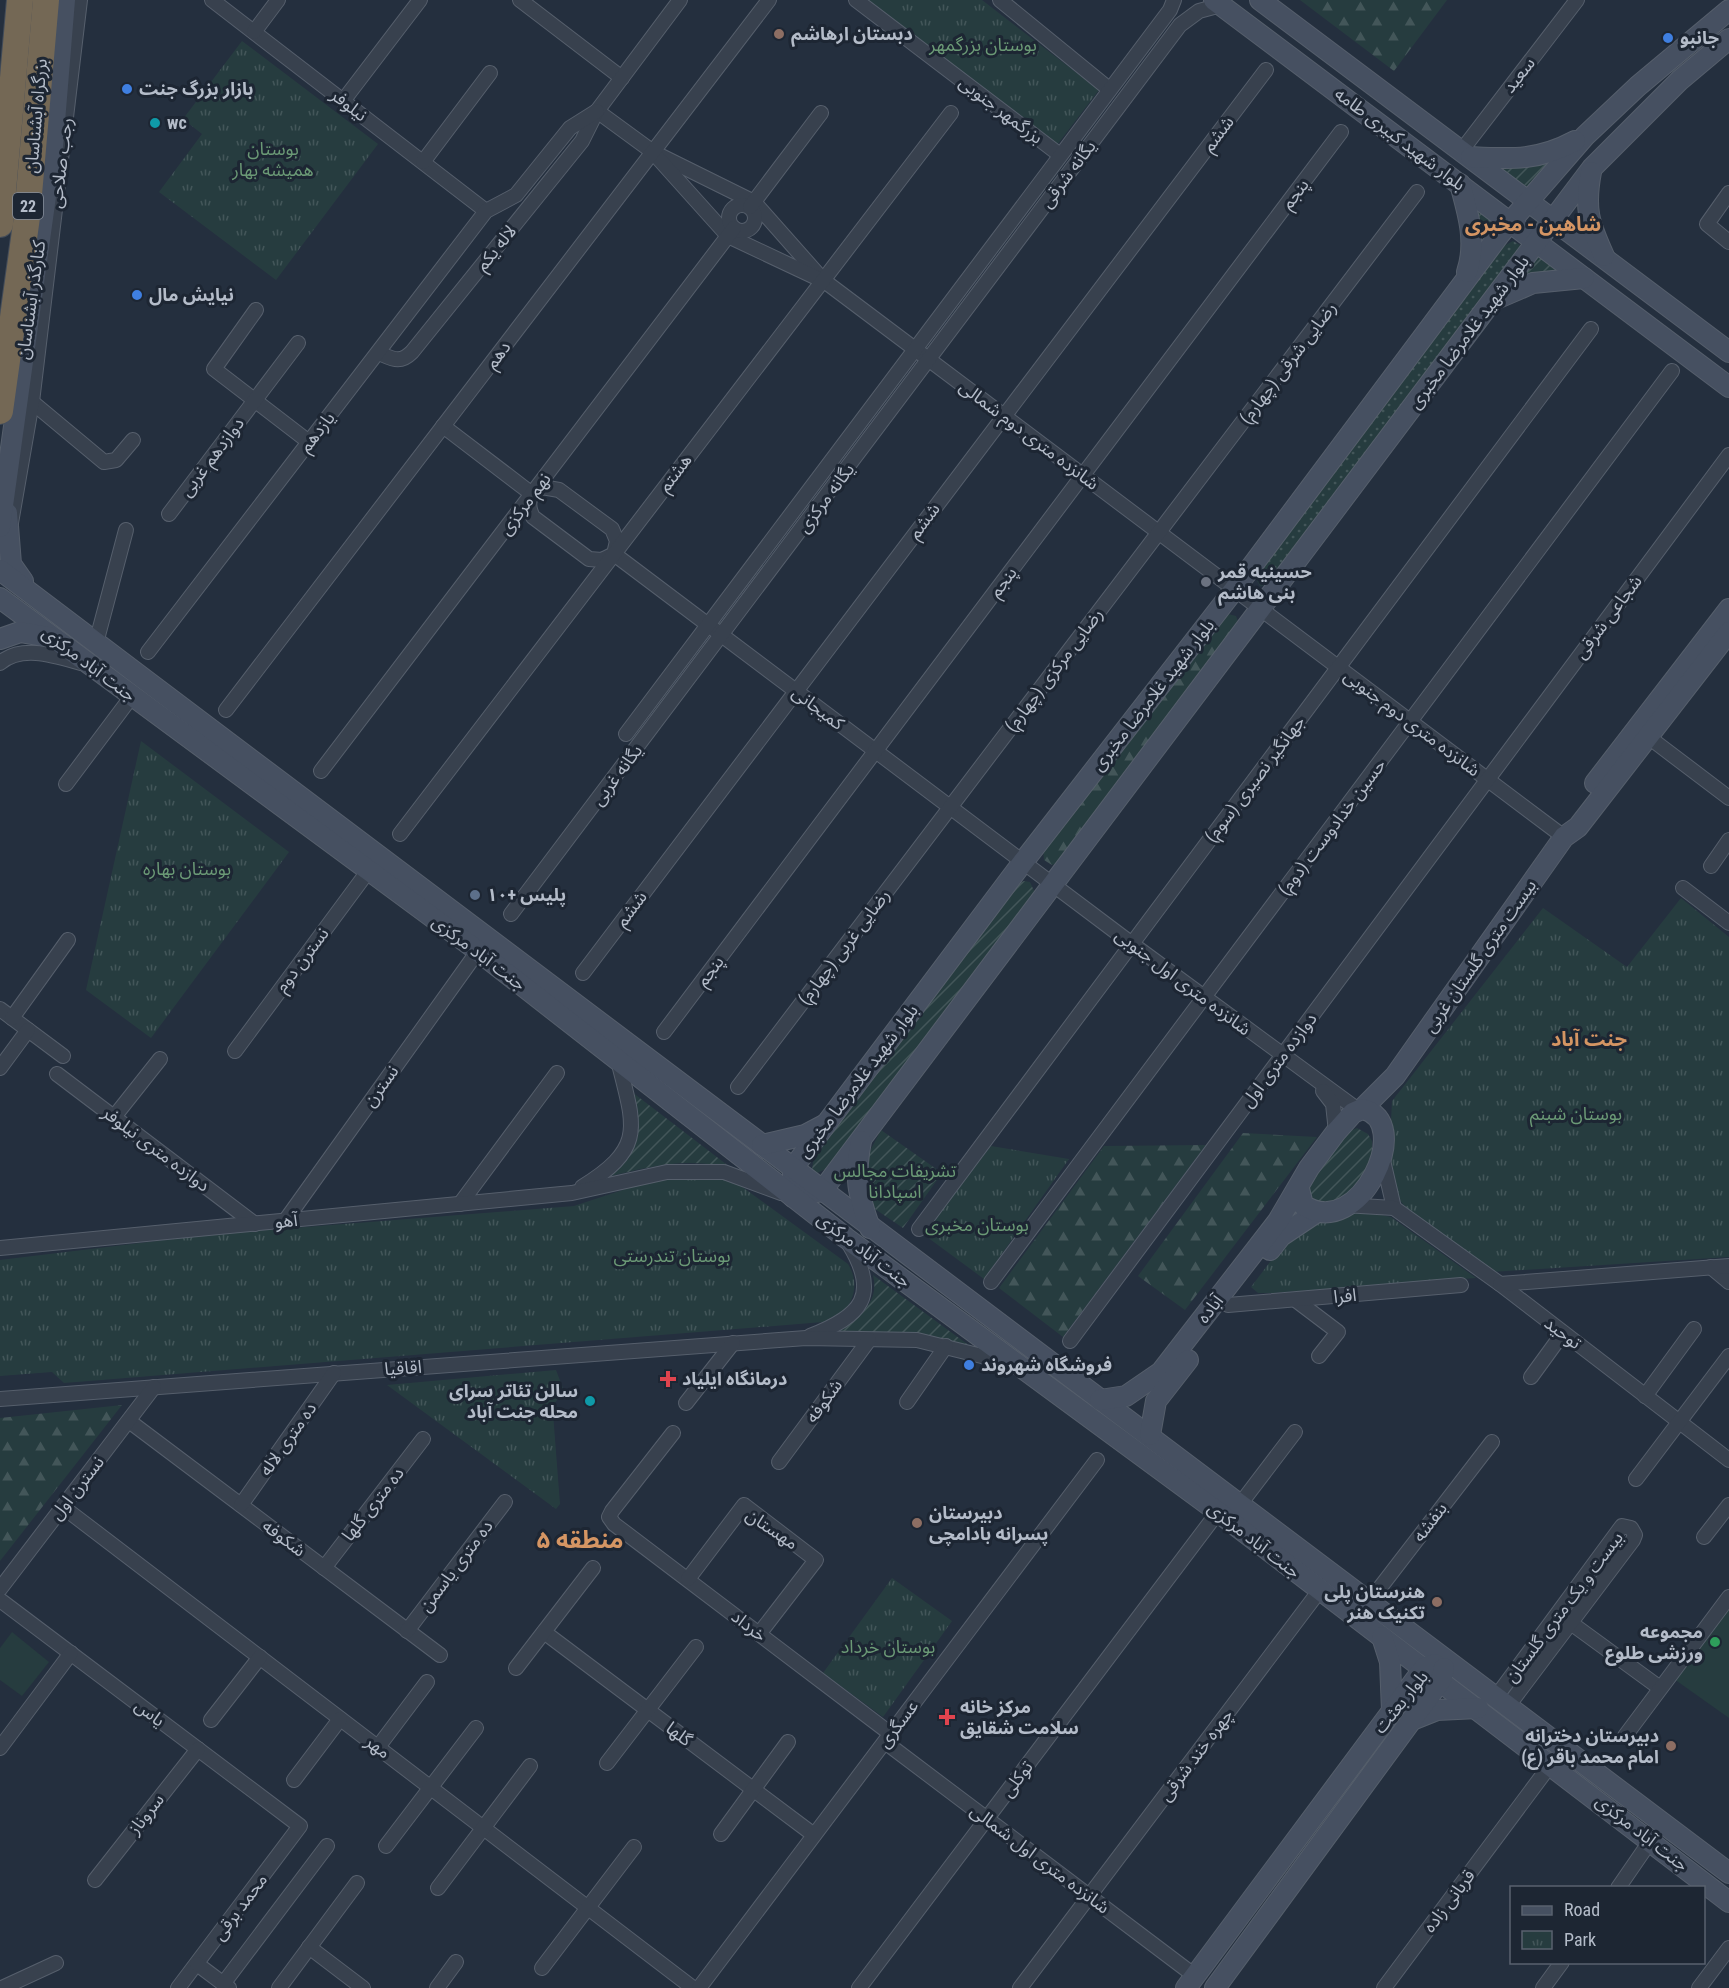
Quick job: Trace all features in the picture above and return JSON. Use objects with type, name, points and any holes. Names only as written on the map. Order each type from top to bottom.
[{"type":"highway","name":"بزرگراه آبشناسان","points":[[0,224],[20,0]]},
{"type":"highway","name":"بزرگراه آبشناسان","points":[[0,411],[27,217],[46,0]]},
{"type":"main road","name":"کنارگذر آبشناسان","points":[[65,0],[53,146],[5,477],[4,533],[11,564],[16,574],[65,619]]},
{"type":"main road","name":"بلوار شهید کبیری طامه","points":[[1260,0],[1729,352]]},
{"type":"main road","name":"بلوار شهید کبیری طامه","points":[[1217,3],[1729,387]]},
{"type":"main road","name":"بلوار شهید غلامرضا مخبری","points":[[794,1197],[793,1168],[1023,862],[1234,590],[1465,279],[1528,200],[1585,136],[1638,86],[1729,9]]},
{"type":"main road","name":"بلوار شهید غلامرضا مخبری","points":[[822,1191],[1592,168],[1671,88],[1729,39]]},
{"type":"main road","points":[[1466,154],[1526,159],[1557,151],[1585,136]]},
{"type":"main road","points":[[1592,168],[1586,196],[1588,219],[1605,258]]},
{"type":"main road","points":[[1460,184],[1472,233],[1470,262],[1465,279]]},
{"type":"main road","points":[[1493,301],[1514,289],[1533,283],[1584,278]]},
{"type":"main road","name":"جنت آباد مرکزی","points":[[0,570],[870,1228],[1241,1503],[1729,1873]]},
{"type":"main road","name":"جنت آباد مرکزی","points":[[0,598],[478,951],[846,1238],[1218,1512],[1651,1840],[1729,1902]]},
{"type":"main road","name":"بیست متری گلستان غربی","points":[[1366,1113],[1395,1076],[1564,837],[1578,827],[1729,609]]},
{"type":"main road","points":[[0,639],[20,632],[54,638]]},
{"type":"main road","name":"بیست متری گلستان غربی","points":[[1642,733],[1729,632]]},
{"type":"main road","points":[[234,772],[246,755]]},
{"type":"main road","points":[[1344,1205],[1357,1198],[1366,1188],[1378,1170],[1382,1156],[1366,1113]]},
{"type":"main road","name":"آباده","points":[[1150,1436],[1156,1401],[1155,1388],[1169,1362],[1299,1189],[1309,1168],[1336,1132],[1366,1113]]},
{"type":"main road","points":[[762,1145],[805,1135],[827,1124]]},
{"type":"main road","points":[[862,1136],[857,1161],[858,1194],[870,1228]]},
{"type":"main road","points":[[1299,1189],[1303,1205],[1317,1212]]},
{"type":"main road","points":[[794,1197],[822,1191]]},
{"type":"main road","name":"آباده","points":[[1100,1400],[1155,1388],[1228,1305],[1281,1236],[1317,1212],[1330,1211],[1344,1205]]},
{"type":"main road","points":[[1382,1637],[1390,1662],[1392,1711]]},
{"type":"main road","name":"بلوار بعثت","points":[[1197,1984],[1424,1668],[1446,1660]]},
{"type":"main road","name":"بلوار بعثت","points":[[1215,1988],[1441,1680],[1446,1660]]},
{"type":"main road","points":[[1412,1720],[1437,1710],[1478,1708]]},
{"type":"street","name":"رجب صلاحی","points":[[4,533],[22,472],[32,402],[80,0]]},
{"type":"street","name":"نیلوفر","points":[[212,0],[486,210]]},
{"type":"street","points":[[254,32],[278,0]]},
{"type":"street","points":[[344,101],[420,0]]},
{"type":"street","points":[[520,0],[535,5],[622,78]]},
{"type":"street","name":"لاله یکم","points":[[379,353],[397,361],[405,360],[412,352],[582,141],[597,111],[680,0]]},
{"type":"street","name":"دهم","points":[[226,710],[769,0]]},
{"type":"street","name":"بزرگمهر جنوبی","points":[[856,0],[1060,155]]},
{"type":"street","points":[[1000,0],[1110,89]]},
{"type":"street","name":"یگانه شرقی","points":[[916,350],[1170,10],[1174,0]]},
{"type":"street","name":"سعید","points":[[1466,154],[1577,0]]},
{"type":"street","name":"یگانه شرقی","points":[[929,360],[1180,25],[1199,11],[1217,3]]},
{"type":"street","name":"ششم","points":[[583,972],[1266,70]]},
{"type":"street","points":[[423,162],[490,73]]},
{"type":"street","name":"لاله یکم","points":[[486,210],[516,195],[570,128],[597,111]]},
{"type":"street","name":"شانزده متری دوم شمالی","points":[[597,111],[653,152],[752,205],[823,280]]},
{"type":"street","points":[[731,232],[742,231],[752,225],[754,214],[752,205],[821,113]]},
{"type":"street","name":"هشتم","points":[[400,834],[951,113]]},
{"type":"street","name":"پنجم","points":[[664,1032],[1341,132]]},
{"type":"street","name":"شانزده متری دوم شمالی","points":[[653,152],[731,232],[823,280],[1234,590]]},
{"type":"street","name":"رضایی شرقی (چهارم)","points":[[1158,533],[1417,192]]},
{"type":"street","points":[[1729,193],[1707,224],[1729,242]]},
{"type":"street","name":"یازدهم","points":[[148,652],[379,353],[486,210]]},
{"type":"street","name":"نهم مرکزی","points":[[321,771],[731,232]]},
{"type":"street","points":[[256,310],[214,369],[309,442]]},
{"type":"street","name":"جهانگیر نصیری (سوم)","points":[[919,1229],[1590,329]]},
{"type":"street","name":"دوازدهم غربی","points":[[169,514],[298,343]]},
{"type":"street","name":"یگانه مرکزی","points":[[708,625],[916,350]]},
{"type":"street","name":"یگانه مرکزی","points":[[723,636],[929,360]]},
{"type":"street","name":"حسین خدادوست (دوم)","points":[[991,1282],[1672,371]]},
{"type":"street","points":[[32,402],[104,462],[116,460],[133,440]]},
{"type":"street","points":[[443,426],[532,494]]},
{"type":"street","name":"شجاعی شرقی","points":[[1488,779],[1729,455]]},
{"type":"street","points":[[542,487],[554,487],[607,525],[617,541],[614,554],[602,560],[589,559],[547,528],[530,512],[532,494],[542,487]]},
{"type":"street","points":[[96,643],[126,530]]},
{"type":"street","name":"رضایی مرکزی (چهارم)","points":[[950,807],[1158,533]]},
{"type":"street","name":"کمیجانی","points":[[614,554],[1023,862]]},
{"type":"street","name":"شانزده متری دوم جنوبی","points":[[1234,590],[1564,837]]},
{"type":"street","name":"یگانه غربی","points":[[626,734],[708,625]]},
{"type":"street","name":"یگانه غربی","points":[[511,914],[723,636]]},
{"type":"street","points":[[0,663],[11,656],[33,653],[90,665]]},
{"type":"street","points":[[66,783],[132,696]]},
{"type":"street","points":[[1642,733],[1729,798]]},
{"type":"street","name":"دوازده متری اول","points":[[1070,1341],[1488,779]]},
{"type":"street","name":"رضایی غربی (چهارم)","points":[[738,1087],[950,807]]},
{"type":"street","points":[[1711,866],[1729,840]]},
{"type":"street","name":"شانزده متری اول جنوبی","points":[[1023,862],[1314,1080],[1366,1113]]},
{"type":"street","name":"نسترن دوم","points":[[235,1051],[369,870]]},
{"type":"street","points":[[1683,888],[1729,923]]},
{"type":"street","points":[[12,1018],[68,940]]},
{"type":"street","name":"نسترن","points":[[285,1221],[478,951]]},
{"type":"street","points":[[0,1009],[63,1056]]},
{"type":"street","points":[[0,1068],[28,1030]]},
{"type":"street","points":[[114,1117],[160,1059]]},
{"type":"street","points":[[572,1193],[609,1170],[629,1140],[632,1119],[618,1060]]},
{"type":"street","points":[[460,1204],[556,1073]]},
{"type":"street","name":"دوازده متری نیلوفر","points":[[57,1074],[255,1224]]},
{"type":"street","name":"شانزده متری اول جنوبی","points":[[1314,1080],[1333,1104],[1336,1132]]},
{"type":"street","points":[[1344,1205],[1395,1208],[1389,1192],[1382,1156]]},
{"type":"street","name":"آهو","points":[[0,1248],[572,1193],[651,1174],[705,1170],[724,1172],[794,1197]]},
{"type":"street","name":"توحید","points":[[1395,1208],[1500,1284],[1729,1460]]},
{"type":"street","points":[[806,1338],[842,1322],[863,1297],[866,1285],[865,1276],[861,1263],[846,1238]]},
{"type":"street","points":[[1500,1284],[1729,1266]]},
{"type":"street","points":[[1711,1267],[1729,1282]]},
{"type":"street","name":"افرا","points":[[1228,1305],[1461,1285]]},
{"type":"street","points":[[1297,1300],[1338,1332],[1319,1356]]},
{"type":"street","points":[[1646,1396],[1694,1329]]},
{"type":"street","points":[[1531,1377],[1563,1333]]},
{"type":"street","points":[[806,1338],[917,1340],[1021,1366]]},
{"type":"street","name":"اقاقیا","points":[[0,1399],[806,1338]]},
{"type":"street","name":"شکوفه","points":[[779,1462],[869,1340]]},
{"type":"street","points":[[686,1403],[733,1343]]},
{"type":"street","points":[[907,1402],[946,1346]]},
{"type":"street","points":[[1636,1479],[1729,1356]]},
{"type":"street","name":"ده متری لاله","points":[[241,1505],[334,1373]]},
{"type":"street","name":"نسترن اول","points":[[0,1589],[154,1387]]},
{"type":"street","name":"شکوفه","points":[[129,1421],[440,1655]]},
{"type":"street","points":[[1241,1503],[1295,1432]]},
{"type":"street","name":"خرداد","points":[[673,1433],[609,1517],[614,1524],[759,1634],[888,1738]]},
{"type":"street","name":"ده متری گلها","points":[[324,1568],[423,1439]]},
{"type":"street","name":"بنفشه","points":[[1369,1602],[1492,1442]]},
{"type":"street","name":"عسگری","points":[[699,1988],[1097,1460]]},
{"type":"street","name":"ده متری یاسمن","points":[[407,1631],[505,1502]]},
{"type":"street","name":"مهستان","points":[[688,1579],[744,1505],[816,1560],[759,1634]]},
{"type":"street","points":[[1704,1537],[1729,1505]]},
{"type":"street","name":"مهر","points":[[63,1507],[693,1988]]},
{"type":"street","name":"توکلی","points":[[860,1988],[1218,1512]]},
{"type":"street","name":"بیست و یک متری گلستان","points":[[1622,1526],[1631,1528],[1635,1535],[1633,1540],[1502,1702],[1557,1613],[1622,1526]]},
{"type":"street","points":[[516,1668],[593,1568]]},
{"type":"street","name":"چهره خند شرقی","points":[[1020,1988],[1320,1590]]},
{"type":"street","points":[[1625,1736],[1729,1597]]},
{"type":"street","name":"یاس","points":[[0,1600],[300,1826]]},
{"type":"street","points":[[1557,1613],[1660,1689]]},
{"type":"street","name":"گلها","points":[[544,1632],[814,1835]]},
{"type":"street","points":[[607,1763],[696,1647]]},
{"type":"street","points":[[0,1748],[71,1653]]},
{"type":"street","points":[[211,1720],[260,1657]]},
{"type":"street","points":[[378,1747],[427,1682]]},
{"type":"street","points":[[294,1780],[340,1719]]},
{"type":"street","points":[[386,1846],[476,1728]]},
{"type":"street","name":"شانزده متری اول شمالی","points":[[888,1738],[1197,1984]]},
{"type":"street","points":[[721,1834],[788,1743]]},
{"type":"street","name":"سروناز","points":[[95,1880],[198,1749]]},
{"type":"street","name":"قربانی زاده","points":[[1384,1988],[1551,1764]]},
{"type":"street","points":[[438,1888],[530,1766]]},
{"type":"street","name":"محمد برقی","points":[[178,1988],[300,1826]]},
{"type":"street","points":[[1619,1886],[1651,1840]]},
{"type":"street","name":"محمد برقی","points":[[226,1986],[327,1846]]},
{"type":"street","points":[[542,1968],[634,1847]]},
{"type":"street","points":[[279,1988],[357,1883]]},
{"type":"street","points":[[309,1947],[363,1988]]},
{"type":"street","points":[[1699,1988],[1729,1948]]},
{"type":"street","points":[[437,1988],[456,1962]]},
{"type":"street","points":[[2,1988],[56,1963]]},
{"type":"street","points":[[197,1964],[226,1986]]},
{"type":"street","points":[[1543,1988],[1561,1964]]},
{"type":"green space","name":"بوستان بزرگمهر","points":[[867,0],[982,0],[1099,90],[1057,145]]},
{"type":"green space","points":[[1300,0],[1447,0],[1394,71]]},
{"type":"green space","name":"بوستان همیشه بهار","points":[[242,41],[378,144],[276,280],[159,192],[202,134],[183,119]]},
{"type":"green space","points":[[1553,160],[1529,188],[1492,163]]},
{"type":"green space","points":[[1468,202],[1497,224],[1475,252]]},
{"type":"green space","points":[[1513,241],[1520,245],[1519,252],[1266,585],[1260,586],[1255,577],[1502,247]]},
{"type":"green space","points":[[1538,256],[1569,276],[1513,287]]},
{"type":"green space","points":[[1224,613],[1236,616],[1238,622],[1060,862],[1052,865],[1044,860],[1043,850]]},
{"type":"green space","name":"بوستان بهاره","points":[[141,741],[289,852],[151,1038],[86,990]]},
{"type":"green space","points":[[1030,882],[1035,893],[828,1168],[817,1173],[812,1169],[814,1157],[827,1138],[1019,883]]},
{"type":"green space","name":"بوستان شبنم","points":[[1681,898],[1729,937],[1729,1257],[1491,1272],[1409,1211],[1396,1196],[1389,1162],[1392,1101],[1543,908],[1627,967]]},
{"type":"green space","points":[[632,1092],[739,1174],[707,1164],[691,1163],[657,1166],[607,1177],[625,1158],[635,1139],[637,1118]]},
{"type":"green space","points":[[1357,1128],[1368,1134],[1372,1141],[1372,1166],[1350,1199],[1318,1209],[1305,1189],[1335,1146]]},
{"type":"green space","name":"تشریفات مجالس اسپادانا","points":[[881,1130],[942,1173],[903,1228],[872,1207],[864,1162]]},
{"type":"green space","points":[[1243,1133],[1317,1137],[1185,1310],[1138,1276]]},
{"type":"green space","points":[[1206,1145],[1063,1337],[999,1288],[1104,1146]]},
{"type":"green space","name":"بوستان مخبری","points":[[991,1146],[1069,1159],[984,1279],[923,1234]]},
{"type":"green space","name":"بوستان تندرستی","points":[[683,1177],[723,1178],[741,1186],[848,1264],[854,1282],[854,1291],[847,1308],[832,1319],[823,1322],[64,1383],[52,1372],[0,1376],[0,1260],[214,1234],[574,1206],[653,1180]]},
{"type":"green space","points":[[1346,1211],[1391,1217],[1476,1278],[1272,1293],[1258,1293],[1251,1287],[1295,1229]]},
{"type":"green space","points":[[873,1275],[974,1349],[938,1339],[903,1334],[867,1333],[830,1336],[856,1318],[869,1304],[873,1296]]},
{"type":"green space","points":[[556,1370],[564,1391],[554,1404],[558,1408],[553,1413],[560,1504],[556,1509],[387,1385]]},
{"type":"green space","points":[[122,1405],[0,1561],[0,1418]]},
{"type":"green space","name":"بوستان خرداد","points":[[892,1578],[952,1621],[883,1717],[823,1673]]},
{"type":"green space","name":"مجموعه ورزشی طلوع","points":[[1729,1605],[1729,1718],[1674,1679]]},
{"type":"green space","points":[[12,1632],[49,1662],[22,1696],[0,1680],[0,1648]]},
{"type":"place","name":"دبستان ارهاشم","points":[[779,34]]},
{"type":"place","name":"جانبو","points":[[1668,38]]},
{"type":"place","name":"بازار بزرگ جنت","points":[[127,89]]},
{"type":"place","name":"wc","points":[[155,123]]},
{"type":"place","name":"نیایش مال","points":[[137,295]]},
{"type":"place","name":"حسینیه قمر بنی هاشم","points":[[1206,582]]},
{"type":"place","name":"پلیس +۱۰","points":[[475,895]]},
{"type":"place","name":"فروشگاه شهروند","points":[[969,1365]]},
{"type":"place","name":"درمانگاه ایلیاد","points":[[668,1379]]},
{"type":"place","name":"سالن تئاتر سرای محله جنت آباد","points":[[590,1401]]},
{"type":"place","name":"دبیرستان پسرانه بادامچی","points":[[917,1523]]},
{"type":"place","name":"هنرستان پلی تکنیک هنر","points":[[1437,1602]]},
{"type":"place","name":"مجموعه ورزشی طلوع","points":[[1715,1642]]},
{"type":"place","name":"مرکز خانه سلامت شقایق","points":[[947,1717]]},
{"type":"place","name":"دبیرستان دخترانه امام محمد باقر (ع)","points":[[1671,1746]]},
{"type":"district","name":"شاهین - مخبری","points":[[1533,224]]},
{"type":"district","name":"جنت آباد","points":[[1589,1039]]},
{"type":"district","name":"منطقه ۵","points":[[580,1540]]}]
